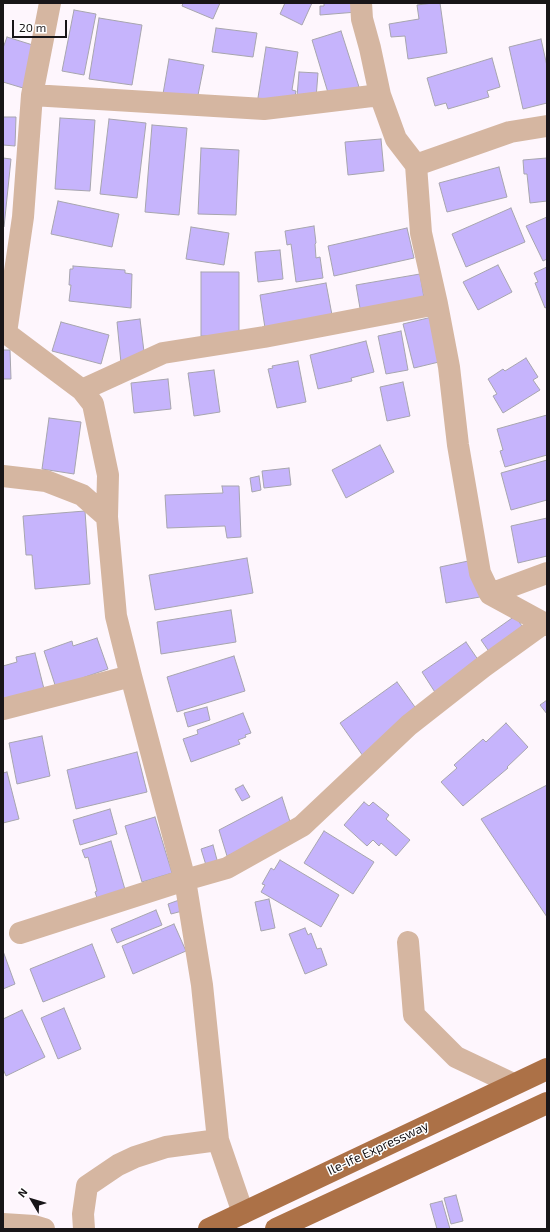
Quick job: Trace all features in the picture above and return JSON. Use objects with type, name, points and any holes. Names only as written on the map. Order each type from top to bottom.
[{"type":"highway","name":"Ile-Ife Expressway","points":[[209,1229],[547,1069]]},
{"type":"highway","points":[[276,1229],[547,1103]]},
{"type":"street","points":[[50,3],[32,96],[23,217],[5,333],[82,390],[93,404],[108,475],[107,517],[116,616],[185,880],[202,985],[218,1140],[243,1213]]},
{"type":"street","points":[[20,933],[227,868],[302,826],[409,725],[483,667],[545,624],[490,594],[480,572],[458,445],[449,367],[421,233],[416,165],[396,139],[380,95],[362,19],[361,3]]},
{"type":"street","points":[[32,96],[264,109],[380,95]]},
{"type":"street","points":[[416,165],[510,132],[547,126]]},
{"type":"street","points":[[82,390],[163,354],[264,337],[437,304]]},
{"type":"street","points":[[3,476],[46,482],[82,496],[107,517]]},
{"type":"street","points":[[490,594],[547,573]]},
{"type":"street","points":[[3,709],[131,676]]},
{"type":"street","points":[[408,942],[414,1016],[456,1056],[513,1084]]},
{"type":"street","points":[[84,1229],[83,1214],[87,1186],[118,1165],[135,1157],[166,1148],[218,1140]]},
{"type":"street","points":[[3,1224],[34,1226],[44,1229]]},
{"type":"building","points":[[183,3],[220,3],[213,19],[182,6]]},
{"type":"building","points":[[285,3],[312,3],[302,25],[280,14]]},
{"type":"building","points":[[324,3],[356,3],[357,12],[320,15],[320,6],[324,6]]},
{"type":"building","points":[[440,3],[447,53],[408,59],[405,36],[391,37],[389,24],[419,19],[417,5]]},
{"type":"building","points":[[74,10],[96,14],[84,75],[62,71]]},
{"type":"building","points":[[99,18],[142,25],[132,85],[89,79]]},
{"type":"building","points":[[216,28],[257,33],[253,57],[212,52]]},
{"type":"building","points":[[341,31],[359,87],[329,96],[312,40]]},
{"type":"building","points":[[7,37],[36,46],[23,88],[3,82],[3,48]]},
{"type":"building","points":[[541,39],[547,66],[547,103],[523,109],[509,47]]},
{"type":"building","points":[[266,47],[298,52],[292,90],[296,91],[294,101],[257,104]]},
{"type":"building","points":[[492,58],[500,87],[487,91],[489,97],[448,109],[446,103],[435,106],[427,78]]},
{"type":"building","points":[[169,59],[204,65],[197,100],[163,94]]},
{"type":"building","points":[[299,72],[318,73],[315,111],[296,109]]},
{"type":"building","points":[[3,117],[16,117],[15,146],[3,145]]},
{"type":"building","points":[[60,118],[95,120],[90,191],[55,189]]},
{"type":"building","points":[[109,119],[146,123],[137,198],[100,194]]},
{"type":"building","points":[[152,125],[187,128],[179,215],[145,212]]},
{"type":"building","points":[[381,139],[384,171],[348,175],[345,142]]},
{"type":"building","points":[[201,148],[239,150],[236,215],[198,214]]},
{"type":"building","points":[[3,158],[11,159],[4,227],[3,227]]},
{"type":"building","points":[[547,158],[547,201],[530,203],[527,174],[524,174],[523,160]]},
{"type":"building","points":[[499,167],[507,197],[447,212],[439,183]]},
{"type":"building","points":[[58,201],[119,214],[112,247],[51,234]]},
{"type":"building","points":[[511,208],[525,242],[466,267],[452,234]]},
{"type":"building","points":[[547,217],[547,259],[543,261],[526,226]]},
{"type":"building","points":[[314,226],[316,258],[320,257],[323,278],[296,282],[291,244],[287,245],[285,231]]},
{"type":"building","points":[[191,227],[229,233],[224,265],[186,259]]},
{"type":"building","points":[[407,228],[414,258],[334,276],[328,246]]},
{"type":"building","points":[[280,250],[283,279],[258,282],[255,252]]},
{"type":"building","points":[[498,265],[512,292],[478,310],[463,282]]},
{"type":"building","points":[[73,266],[125,270],[125,273],[132,274],[131,308],[69,301],[71,285],[69,285],[70,269],[73,269]]},
{"type":"building","points":[[547,267],[547,307],[545,308],[535,283],[538,282],[534,273]]},
{"type":"building","points":[[201,272],[239,272],[239,336],[201,336]]},
{"type":"building","points":[[420,274],[425,304],[361,314],[356,285]]},
{"type":"building","points":[[326,283],[332,315],[265,328],[260,295]]},
{"type":"building","points":[[432,317],[443,361],[414,368],[403,324]]},
{"type":"building","points":[[140,319],[145,360],[121,363],[117,322]]},
{"type":"building","points":[[61,322],[109,335],[101,364],[52,351]]},
{"type":"building","points":[[401,331],[408,370],[386,374],[378,336]]},
{"type":"building","points":[[366,341],[374,372],[351,378],[352,381],[318,389],[310,355]]},
{"type":"building","points":[[3,350],[10,350],[11,379],[3,379]]},
{"type":"building","points":[[526,358],[538,377],[533,380],[540,390],[503,413],[493,396],[497,394],[488,379],[503,369],[505,371]]},
{"type":"building","points":[[298,361],[306,402],[277,408],[268,369],[273,368],[272,366]]},
{"type":"building","points":[[214,370],[220,412],[194,416],[188,373]]},
{"type":"building","points":[[168,379],[171,409],[134,413],[131,383]]},
{"type":"building","points":[[403,382],[410,416],[387,421],[380,387]]},
{"type":"building","points":[[547,415],[547,455],[505,467],[500,451],[503,450],[497,429]]},
{"type":"building","points":[[49,418],[81,422],[74,474],[42,469]]},
{"type":"building","points":[[380,445],[394,472],[346,498],[332,470]]},
{"type":"building","points":[[547,460],[547,500],[511,510],[501,473]]},
{"type":"building","points":[[289,468],[291,485],[264,488],[262,471]]},
{"type":"building","points":[[259,476],[261,490],[252,492],[250,478]]},
{"type":"building","points":[[222,486],[239,486],[241,537],[227,538],[225,526],[167,528],[165,495],[223,493]]},
{"type":"building","points":[[85,511],[90,584],[35,589],[32,555],[26,555],[23,516]]},
{"type":"building","points":[[547,518],[547,556],[518,563],[511,526]]},
{"type":"building","points":[[247,558],[253,593],[155,610],[149,575]]},
{"type":"building","points":[[473,560],[480,597],[446,603],[440,567]]},
{"type":"building","points":[[231,610],[236,642],[161,654],[157,622]]},
{"type":"building","points":[[515,616],[531,639],[497,663],[481,640]]},
{"type":"building","points":[[97,638],[108,669],[85,677],[57,691],[44,651],[72,641],[73,646]]},
{"type":"building","points":[[466,642],[485,670],[440,700],[422,672]]},
{"type":"building","points":[[35,653],[44,689],[3,703],[3,666],[17,662],[16,657]]},
{"type":"building","points":[[234,656],[245,691],[177,712],[167,677]]},
{"type":"building","points":[[397,682],[420,714],[363,756],[340,723]]},
{"type":"building","points":[[547,700],[547,714],[540,705]]},
{"type":"building","points":[[207,707],[210,720],[188,727],[184,713]]},
{"type":"building","points":[[243,713],[251,733],[238,740],[240,744],[191,762],[183,739],[198,734],[197,730]]},
{"type":"building","points":[[506,723],[528,747],[507,767],[508,768],[463,806],[441,782],[457,768],[454,765],[483,739],[486,742]]},
{"type":"building","points":[[42,736],[50,776],[17,784],[9,743]]},
{"type":"building","points":[[137,752],[147,792],[76,809],[67,770]]},
{"type":"building","points":[[7,772],[19,819],[3,823],[3,773]]},
{"type":"building","points":[[243,785],[250,797],[242,801],[235,789]]},
{"type":"building","points":[[547,785],[547,917],[481,819]]},
{"type":"building","points":[[282,797],[292,828],[227,856],[219,830]]},
{"type":"building","points":[[364,802],[369,806],[373,802],[389,815],[386,819],[410,840],[396,856],[381,843],[379,846],[373,840],[367,846],[344,825]]},
{"type":"building","points":[[110,809],[117,834],[80,845],[73,820]]},
{"type":"building","points":[[155,817],[172,873],[142,882],[125,826]]},
{"type":"building","points":[[324,831],[374,862],[353,894],[304,863]]},
{"type":"building","points":[[111,841],[126,893],[98,901],[95,892],[97,891],[88,857],[85,858],[82,850]]},
{"type":"building","points":[[213,845],[220,871],[209,875],[201,849]]},
{"type":"building","points":[[280,860],[339,895],[321,927],[261,892],[265,885],[262,884],[271,868],[274,870]]},
{"type":"building","points":[[182,899],[186,910],[171,914],[168,904]]},
{"type":"building","points":[[269,899],[275,928],[261,931],[255,902]]},
{"type":"building","points":[[156,910],[162,925],[117,943],[111,929]]},
{"type":"building","points":[[174,924],[186,951],[133,974],[122,946]]},
{"type":"building","points":[[305,928],[308,935],[311,933],[317,949],[321,948],[327,965],[305,974],[289,934]]},
{"type":"building","points":[[92,944],[105,977],[43,1002],[30,969]]},
{"type":"building","points":[[3,951],[15,984],[3,989]]},
{"type":"building","points":[[64,1008],[81,1049],[58,1059],[41,1018]]},
{"type":"building","points":[[22,1010],[45,1057],[6,1076],[3,1069],[3,1019]]},
{"type":"building","points":[[456,1195],[463,1221],[451,1224],[444,1198]]},
{"type":"building","points":[[442,1201],[450,1229],[437,1229],[430,1204]]}]
